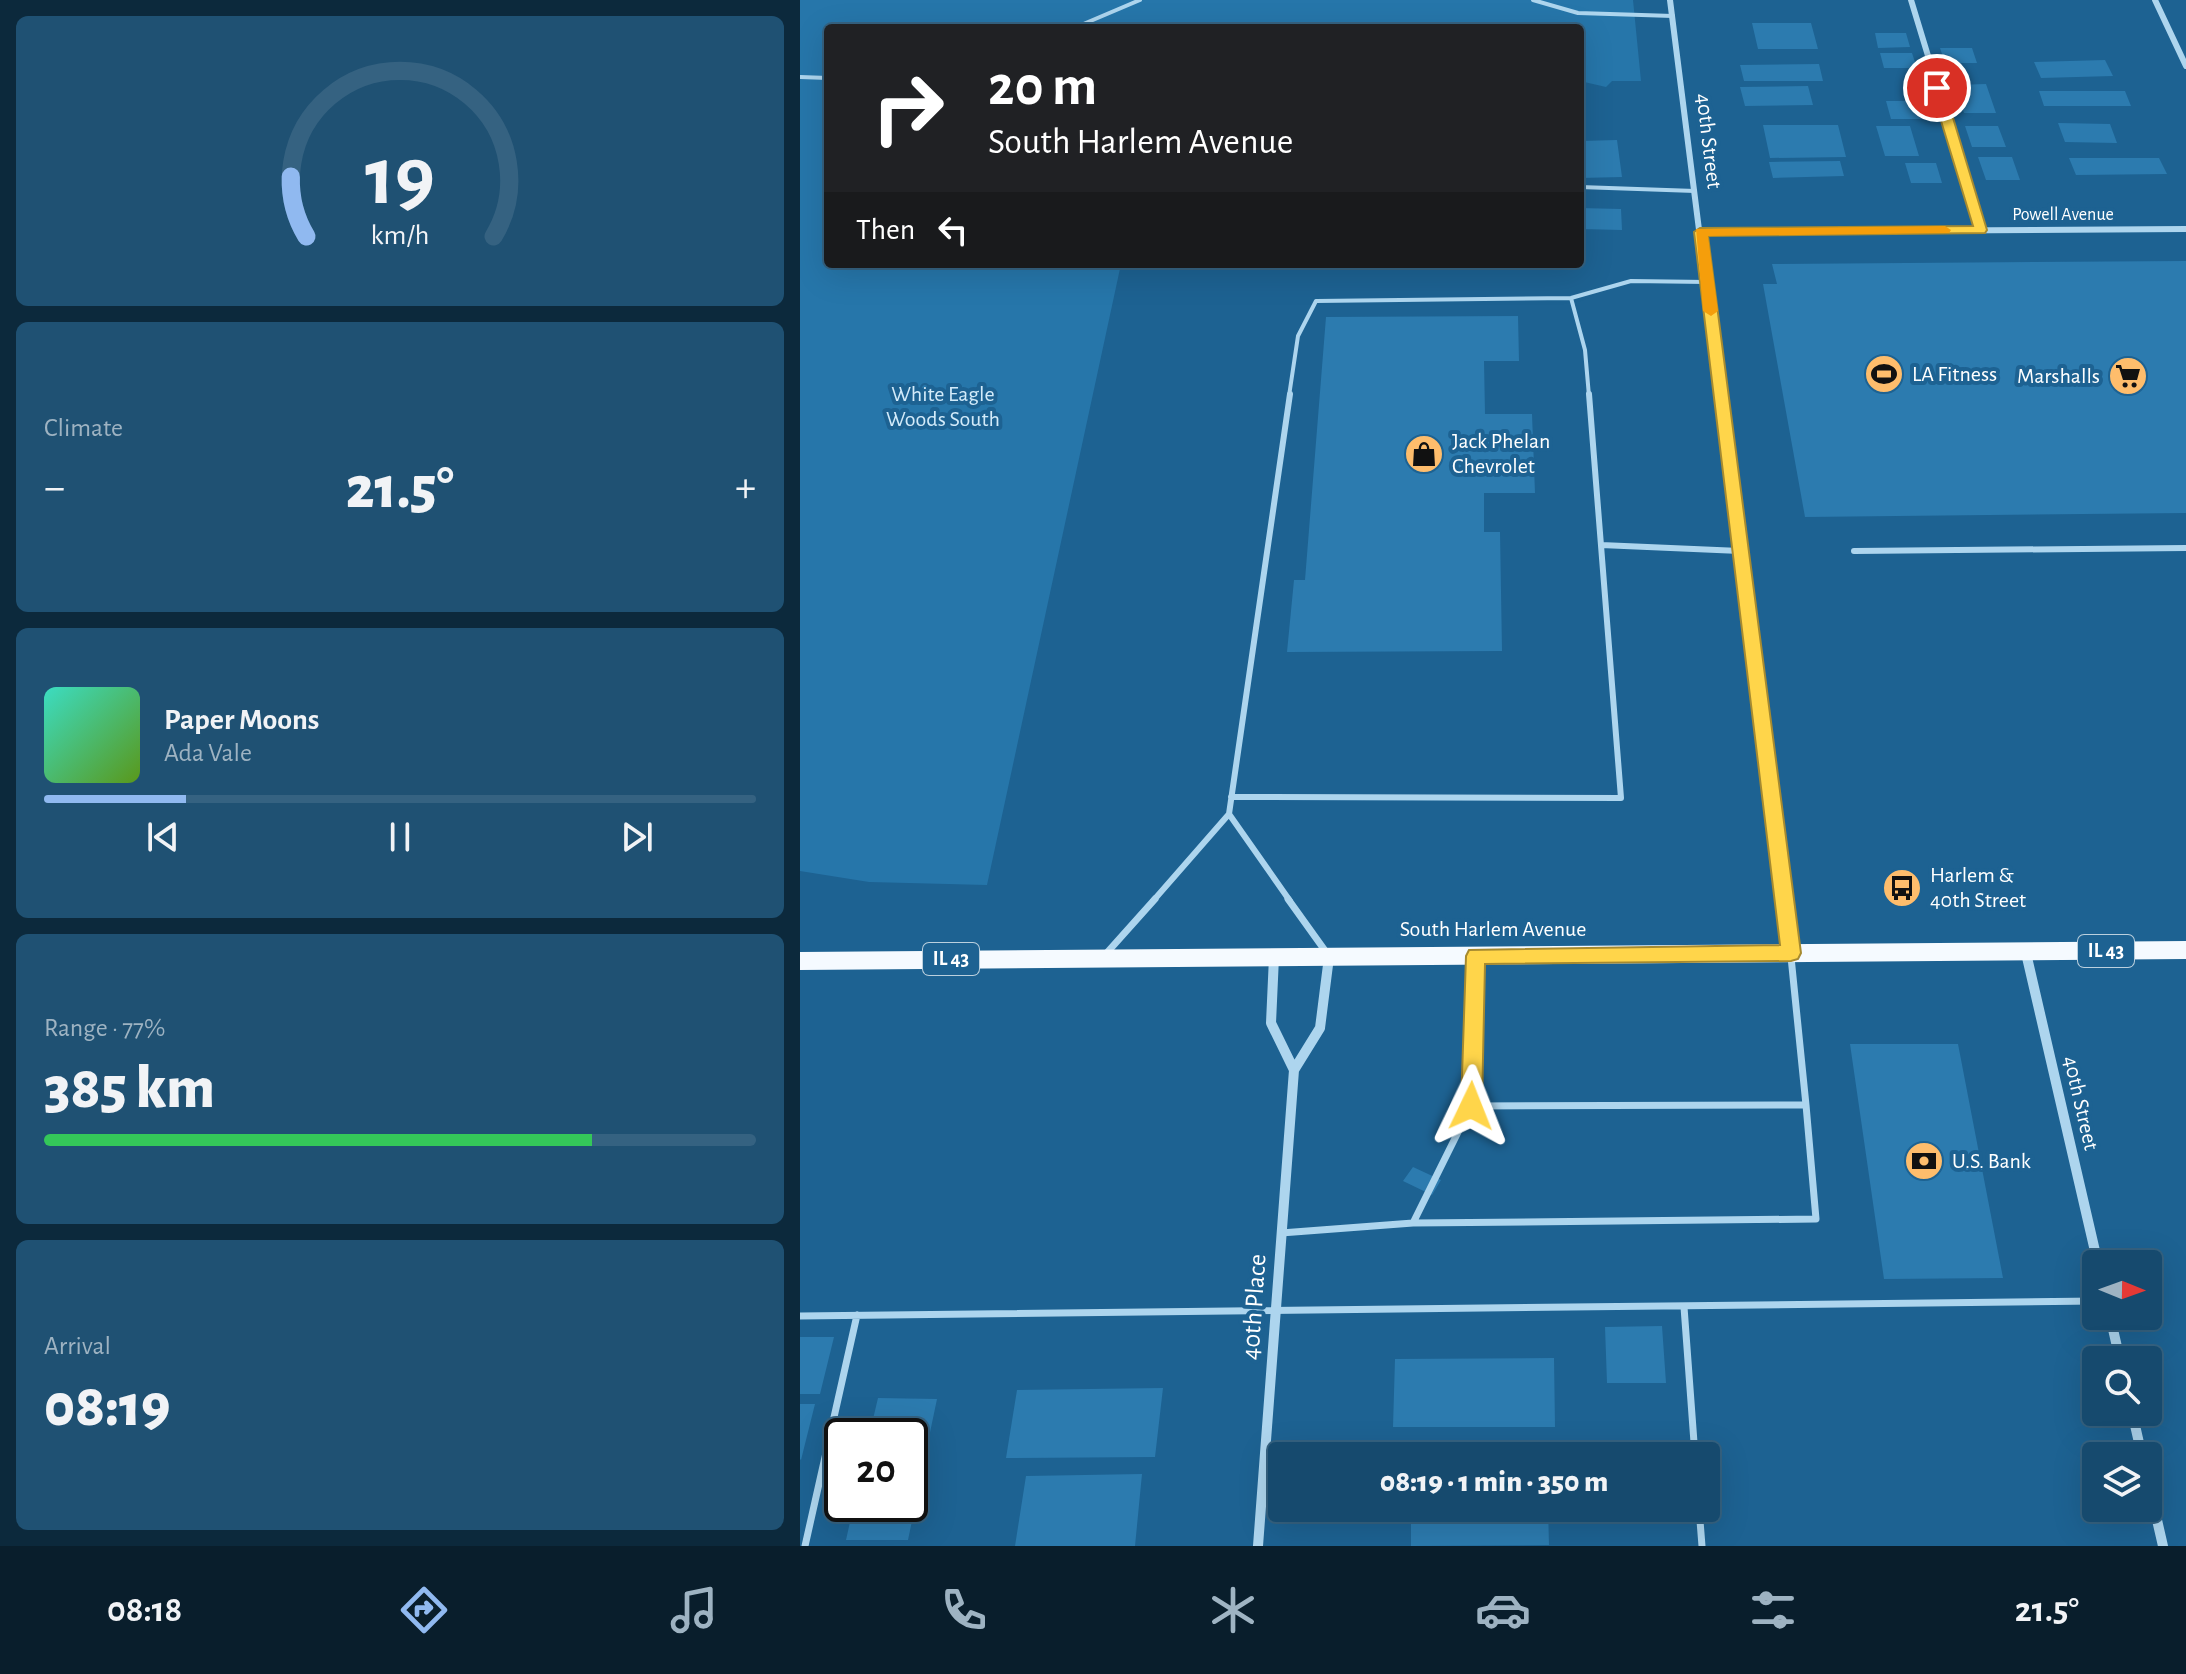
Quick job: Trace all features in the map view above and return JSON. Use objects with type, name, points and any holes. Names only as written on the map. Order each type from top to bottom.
[{"type":"main road","name":"South Harlem Avenue","points":[[800,961],[2186,950]]},
{"type":"street","name":"40th Street","points":[[1670,0],[1791,953]]},
{"type":"street","points":[[1911,0],[1981,230]]},
{"type":"street","points":[[2155,0],[2186,66]]},
{"type":"street","name":"Powell Avenue","points":[[1700,232],[2186,229]]},
{"type":"street","name":"40th Street","points":[[2026,951],[2095,1250]]},
{"type":"street","points":[[1274,957],[1271,1023],[1294,1070]]},
{"type":"street","name":"40th Place","points":[[1258,1546],[1294,1070],[1320,1028],[1329,957]]},
{"type":"street","points":[[2157,1522],[2163,1546]]},
{"type":"lane","points":[[1083,24],[1140,0]]},
{"type":"lane","points":[[1533,0],[1578,13],[1673,16]]},
{"type":"lane","points":[[800,77],[824,78]]},
{"type":"lane","points":[[1584,187],[1695,191]]},
{"type":"lane","points":[[1102,958],[1229,814],[1298,336],[1316,301],[1571,298],[1631,281],[1707,282]]},
{"type":"lane","points":[[1231,797],[1621,798],[1585,350],[1571,298]]},
{"type":"lane","points":[[1601,545],[1740,551]]},
{"type":"lane","points":[[1854,551],[2186,548]]},
{"type":"lane","points":[[1229,814],[1329,957]]},
{"type":"lane","points":[[1281,1233],[1413,1223],[1816,1219],[1791,953]]},
{"type":"lane","points":[[1413,1223],[1471,1106],[1476,956]]},
{"type":"lane","points":[[1471,1106],[1806,1105]]},
{"type":"lane","points":[[800,1316],[2082,1301]]},
{"type":"lane","points":[[1684,1307],[1694,1442]]},
{"type":"lane","points":[[805,1546],[857,1315]]},
{"type":"lane","points":[[1700,1522],[1702,1546]]},
{"type":"green space","name":"White Eagle Woods South","points":[[800,0],[1633,0],[1641,81],[1612,81],[1606,87],[1584,82],[1584,24],[824,24],[824,268],[1120,268],[987,885],[869,882],[800,871]]},
{"type":"building","points":[[1752,23],[1811,23],[1818,49],[1758,49]]},
{"type":"building","points":[[1875,33],[1906,33],[1910,47],[1878,48]]},
{"type":"building","points":[[1940,48],[1972,48],[1977,63],[1945,63]]},
{"type":"building","points":[[1880,53],[1912,53],[1917,68],[1884,68]]},
{"type":"building","points":[[2105,60],[2113,76],[2041,78],[2034,62]]},
{"type":"building","points":[[1819,64],[1823,81],[1744,81],[1740,65]]},
{"type":"building","points":[[1986,84],[1996,113],[1964,113],[1954,85]]},
{"type":"building","points":[[1808,86],[1813,105],[1745,106],[1740,87]]},
{"type":"building","points":[[2039,91],[2125,91],[2131,106],[2044,106]]},
{"type":"building","points":[[1886,101],[1924,101],[1929,119],[1891,119]]},
{"type":"building","points":[[2058,123],[2110,124],[2117,143],[2065,142]]},
{"type":"building","points":[[1763,125],[1838,125],[1846,157],[1770,158]]},
{"type":"building","points":[[1876,126],[1910,126],[1919,156],[1885,156]]},
{"type":"building","points":[[1965,126],[1998,126],[2006,147],[1972,147]]},
{"type":"building","points":[[1617,140],[1622,177],[1584,178],[1584,141]]},
{"type":"building","points":[[1978,157],[2012,157],[2020,180],[1986,180]]},
{"type":"building","points":[[2069,158],[2159,158],[2167,174],[2076,175]]},
{"type":"building","points":[[1840,161],[1844,176],[1773,178],[1769,162]]},
{"type":"building","points":[[1905,163],[1936,163],[1942,183],[1911,183]]},
{"type":"building","points":[[1584,208],[1621,209],[1622,230],[1584,229]]},
{"type":"building","points":[[2186,261],[2186,513],[1805,517],[1763,284],[1777,284],[1772,264]]},
{"type":"building","name":"Jack Phelan Chevrolet","points":[[1518,316],[1519,361],[1484,361],[1485,414],[1532,414],[1535,493],[1484,493],[1484,532],[1500,532],[1502,651],[1287,652],[1294,580],[1305,580],[1326,317]]},
{"type":"building","name":"U.S. Bank","points":[[1850,1044],[1958,1044],[2003,1278],[1884,1279]]},
{"type":"building","points":[[1413,1167],[1441,1180],[1432,1195],[1403,1181]]},
{"type":"building","points":[[1662,1326],[1666,1383],[1607,1383],[1605,1327]]},
{"type":"building","points":[[800,1337],[834,1337],[820,1394],[800,1394]]},
{"type":"building","points":[[1554,1358],[1555,1427],[1393,1427],[1395,1359]]},
{"type":"building","points":[[1163,1388],[1155,1457],[1006,1458],[1017,1390]]},
{"type":"building","points":[[878,1398],[937,1399],[928,1442],[928,1418],[873,1418]]},
{"type":"building","points":[[800,1404],[815,1404],[801,1460],[800,1459]]},
{"type":"building","points":[[1142,1474],[1135,1546],[1015,1546],[1026,1476]]},
{"type":"building","points":[[850,1522],[912,1522],[908,1540],[846,1540]]},
{"type":"building","points":[[1411,1522],[1548,1522],[1549,1545],[1411,1546]]},
{"type":"slow traffic","points":[[1711,311],[1700,232],[1945,230]]},
{"type":"place","name":"LA Fitness","points":[[1884,374]]},
{"type":"place","name":"Marshalls","points":[[2128,376]]},
{"type":"place","name":"Jack Phelan Chevrolet","points":[[1424,454]]},
{"type":"place","name":"Harlem & 40th Street","points":[[1902,888]]},
{"type":"place","name":"U.S. Bank","points":[[1924,1161]]},
{"type":"route","points":[[1471,1106],[1476,956],[1791,953],[1700,232],[1981,230],[1937,88]]}]
